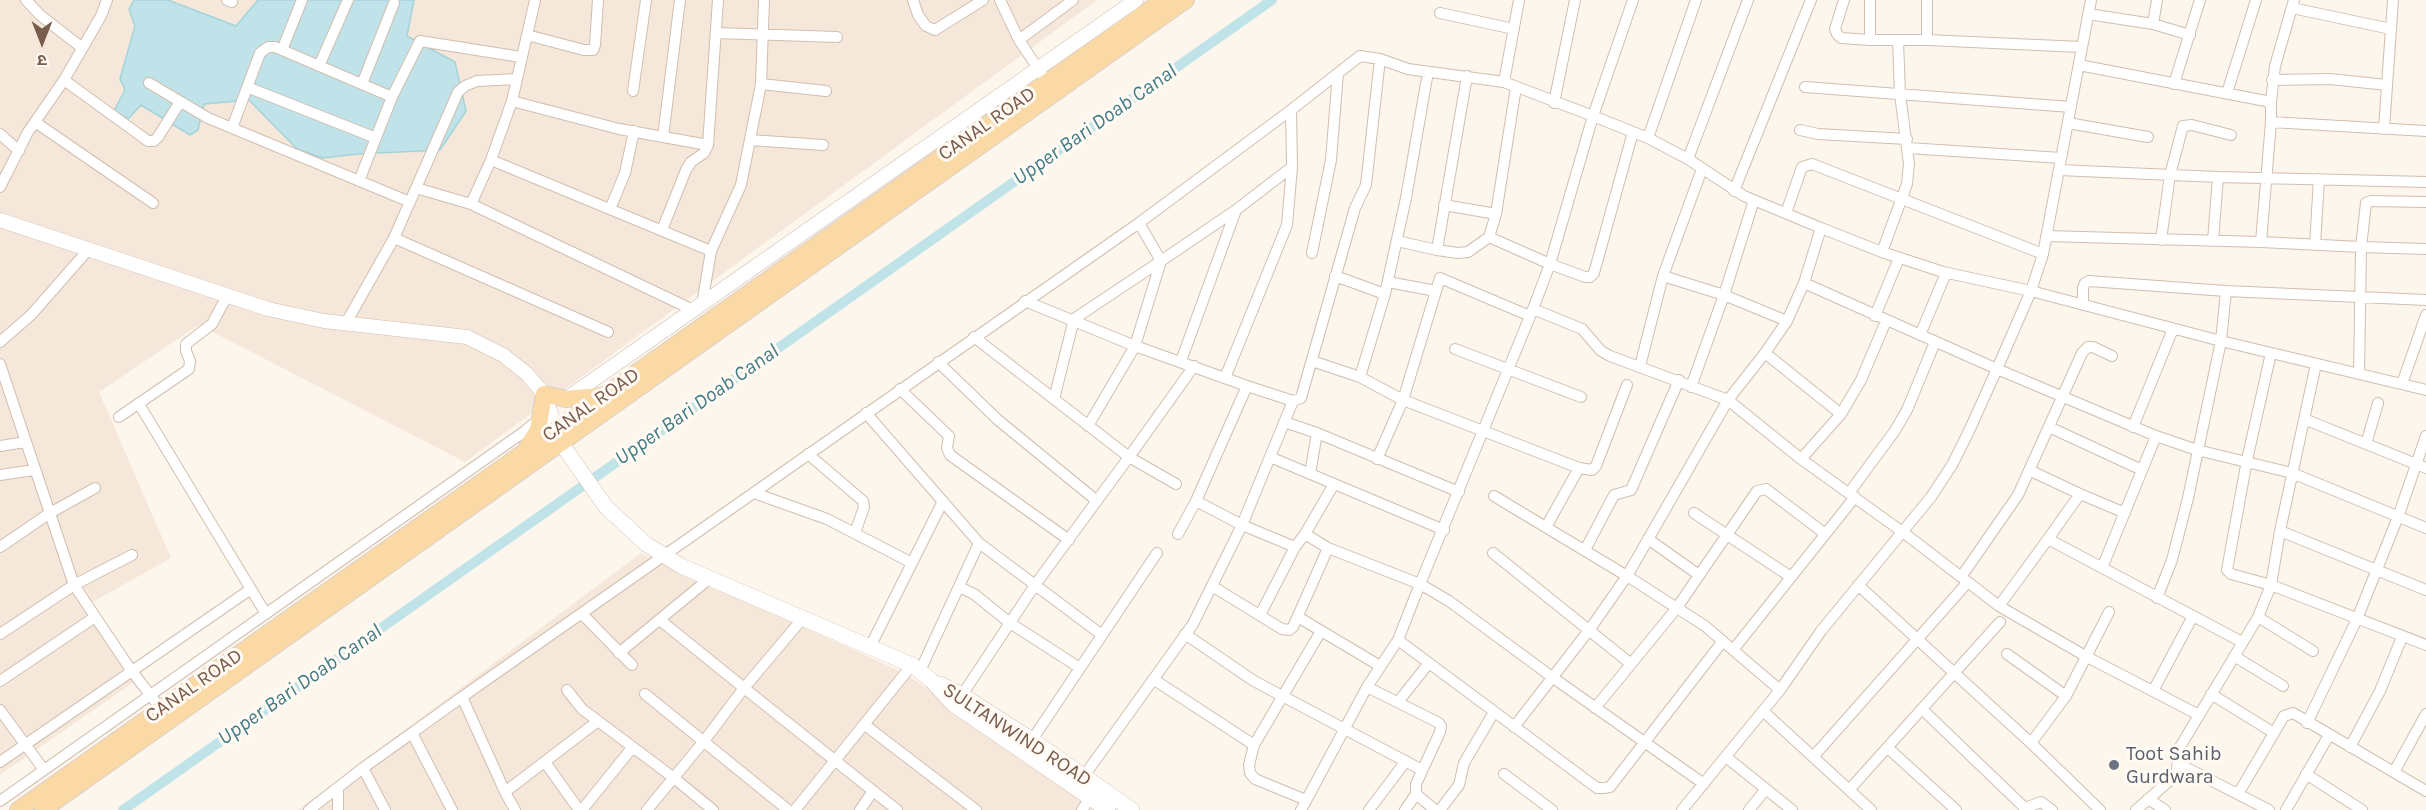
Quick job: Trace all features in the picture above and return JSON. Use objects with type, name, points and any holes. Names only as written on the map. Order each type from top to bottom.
[{"type":"main road","name":"CANAL ROAD","points":[[18,810],[524,453],[559,436],[605,396],[1042,75],[1163,0]]},
{"type":"main road","name":"CANAL ROAD","points":[[43,810],[559,436],[1186,0]]},
{"type":"main road","points":[[524,453],[538,430],[544,394],[566,399],[605,396]]},
{"type":"main road","name":"SULTANWIND ROAD","points":[[559,436],[606,507],[646,543],[665,556],[681,566],[870,647],[921,672],[962,695],[1032,740],[1132,810]]},
{"type":"main road","points":[[921,672],[954,704],[1086,804],[1108,810]]},
{"type":"street","points":[[28,0],[40,15],[81,47]]},
{"type":"street","points":[[0,187],[35,122],[64,80],[101,16],[107,0]]},
{"type":"street","points":[[282,50],[303,0]]},
{"type":"street","points":[[319,66],[348,0]]},
{"type":"street","points":[[471,204],[491,160],[512,101],[535,0]]},
{"type":"street","points":[[527,35],[589,51],[595,45],[598,0]]},
{"type":"street","points":[[633,91],[646,0]]},
{"type":"street","points":[[663,137],[680,0]]},
{"type":"street","points":[[662,230],[686,170],[691,162],[704,153],[708,145],[718,0]]},
{"type":"street","points":[[698,307],[711,251],[741,185],[761,84],[764,0]]},
{"type":"street","points":[[913,0],[918,15],[926,26],[935,30],[983,0]]},
{"type":"street","points":[[1000,0],[1019,40],[1042,75]]},
{"type":"street","points":[[1019,40],[1073,0]]},
{"type":"street","points":[[566,399],[1042,75],[1136,0]]},
{"type":"street","points":[[1504,82],[1519,0]]},
{"type":"street","points":[[1554,103],[1575,0]]},
{"type":"street","points":[[1321,631],[1254,745],[1249,765],[1250,772],[1255,779],[1304,805],[1367,687],[1398,640],[1444,530],[1550,264],[1593,116],[1633,0]]},
{"type":"street","points":[[1648,138],[1696,0]]},
{"type":"street","points":[[1688,159],[1748,0]]},
{"type":"street","points":[[1734,191],[1811,0]]},
{"type":"street","points":[[1844,0],[1835,29],[1841,38],[1928,39],[2081,47]]},
{"type":"street","points":[[1870,0],[1870,40]]},
{"type":"street","points":[[1927,0],[1928,39]]},
{"type":"street","points":[[1682,810],[1780,690],[1821,631],[1904,533],[1952,465],[2031,291],[2043,254],[2091,0]]},
{"type":"street","points":[[2153,24],[2157,0]]},
{"type":"street","points":[[2175,84],[2200,0]]},
{"type":"street","points":[[2227,93],[2256,0]]},
{"type":"street","points":[[2384,129],[2393,0]]},
{"type":"street","points":[[362,84],[394,3]]},
{"type":"street","points":[[2261,242],[2271,122],[2272,80],[2293,4],[2391,29]]},
{"type":"street","points":[[1440,13],[1514,29]]},
{"type":"street","points":[[2088,14],[2153,24],[2190,34]]},
{"type":"street","points":[[717,33],[837,38]]},
{"type":"street","points":[[1881,252],[1907,184],[1907,143],[1900,94],[1898,40]]},
{"type":"street","points":[[359,181],[392,97],[420,41],[521,57]]},
{"type":"street","points":[[232,128],[260,53],[268,47],[282,50],[392,97]]},
{"type":"street","points":[[309,810],[462,697],[1139,223],[1360,56],[1380,59],[1400,68],[1504,82],[1648,138],[1688,159],[1734,191],[1754,200],[1881,252],[1946,273],[2031,291],[2173,329],[2426,390]]},
{"type":"street","points":[[1025,301],[1135,346],[1247,386],[1293,400],[1301,398],[1355,208],[1366,185],[1380,59]]},
{"type":"street","points":[[2079,65],[2271,102]]},
{"type":"street","points":[[1360,377],[1388,282],[1428,72]]},
{"type":"street","points":[[1311,253],[1331,160],[1338,73]]},
{"type":"street","points":[[1437,250],[1467,76]]},
{"type":"street","points":[[346,323],[394,238],[458,92],[468,84],[477,81],[517,79]]},
{"type":"street","points":[[2272,80],[2330,79],[2387,85]]},
{"type":"street","points":[[64,80],[148,141],[158,137],[180,102]]},
{"type":"street","points":[[149,83],[208,118],[410,202]]},
{"type":"street","points":[[761,84],[826,91]]},
{"type":"street","points":[[247,87],[376,138]]},
{"type":"street","points":[[1396,241],[1458,253],[1468,252],[1489,237],[1496,214],[1516,87]]},
{"type":"street","points":[[1805,87],[2071,107]]},
{"type":"street","points":[[512,101],[634,131],[708,145]]},
{"type":"street","points":[[1225,378],[1287,225],[1292,168],[1291,110]]},
{"type":"street","points":[[35,122],[153,203]]},
{"type":"street","points":[[2271,122],[2426,131]]},
{"type":"street","points":[[2068,123],[2148,137]]},
{"type":"street","points":[[2161,240],[2170,175],[2183,126],[2192,125],[2231,135]]},
{"type":"street","points":[[1800,130],[1818,134],[2061,158]]},
{"type":"street","points":[[610,209],[628,163],[634,131]]},
{"type":"street","points":[[1489,237],[1550,264],[1590,277],[1594,273],[1633,132]]},
{"type":"street","points":[[0,134],[19,151]]},
{"type":"street","points":[[750,140],[823,145]]},
{"type":"street","points":[[491,160],[711,251]]},
{"type":"street","points":[[1786,213],[1802,167],[1812,164],[2043,254]]},
{"type":"street","points":[[1054,399],[1074,320],[1236,210],[1292,168]]},
{"type":"street","points":[[1640,366],[1664,276],[1702,169]]},
{"type":"street","points":[[2059,170],[2218,177],[2426,182]]},
{"type":"street","points":[[2213,241],[2218,177]]},
{"type":"street","points":[[2315,245],[2319,179]]},
{"type":"street","points":[[416,188],[471,204],[698,307]]},
{"type":"street","points":[[1691,387],[1724,296],[1754,200]]},
{"type":"street","points":[[2359,374],[2361,247],[2366,203],[2371,201],[2426,202]]},
{"type":"street","points":[[1444,205],[1496,214]]},
{"type":"street","points":[[1181,361],[1236,210]]},
{"type":"street","points":[[0,220],[268,309],[346,323],[467,337],[503,355],[527,374],[544,394],[559,436]]},
{"type":"street","points":[[1088,426],[1135,346],[1161,261],[1139,223]]},
{"type":"street","points":[[1514,727],[1590,629],[1627,576],[1728,400],[1766,353],[1787,321],[1804,283],[1821,228]]},
{"type":"street","points":[[2046,236],[2426,249]]},
{"type":"street","points":[[394,238],[608,332]]},
{"type":"street","points":[[0,342],[31,315],[89,249]]},
{"type":"street","points":[[1801,459],[1841,414],[1861,380],[1899,258]]},
{"type":"street","points":[[1920,335],[1946,273]]},
{"type":"street","points":[[1335,276],[1385,294]]},
{"type":"street","points":[[1664,276],[1724,296],[1787,321]]},
{"type":"street","points":[[1377,459],[1403,400],[1440,278],[1582,329],[1601,351],[1610,356],[1728,400],[1801,459],[2000,606],[2087,657],[2199,714]]},
{"type":"street","points":[[2084,305],[2083,288],[2085,283],[2090,281],[2226,291],[2426,300]]},
{"type":"street","points":[[1388,282],[1436,291]]},
{"type":"street","points":[[1804,283],[2133,427],[2197,450],[2247,460],[2292,473],[2426,528]]},
{"type":"street","points":[[2157,598],[2177,541],[2221,341],[2226,291]]},
{"type":"street","points":[[119,417],[189,369],[190,361],[186,344],[212,324],[227,296]]},
{"type":"street","points":[[2402,384],[2426,315]]},
{"type":"street","points":[[2133,427],[2173,329]]},
{"type":"street","points":[[974,337],[1129,457],[1176,484]]},
{"type":"street","points":[[1733,650],[1824,533],[1894,432],[1907,410],[1935,342]]},
{"type":"street","points":[[1813,757],[1919,640],[1965,580],[2031,471],[2061,396],[2085,349],[2093,347],[2112,356]]},
{"type":"street","points":[[1455,349],[1581,397]]},
{"type":"street","points":[[1766,353],[1841,414]]},
{"type":"street","points":[[2271,353],[2226,570],[2231,574],[2271,585],[2426,645]]},
{"type":"street","points":[[1312,361],[1360,377],[1403,400],[1579,468],[1592,470],[1596,466],[1627,385]]},
{"type":"street","points":[[938,362],[998,420],[1097,501]]},
{"type":"street","points":[[0,364],[74,585],[131,670],[161,709]]},
{"type":"street","points":[[2136,810],[2176,775],[2180,747],[2258,617],[2271,585],[2280,531],[2316,364]]},
{"type":"street","points":[[962,695],[1035,585],[1194,366]]},
{"type":"street","points":[[1585,550],[1614,495],[1631,490],[1679,380]]},
{"type":"street","points":[[1178,534],[1196,501],[1247,386]]},
{"type":"street","points":[[900,389],[949,436],[947,448],[950,455],[1069,540]]},
{"type":"street","points":[[1084,776],[1185,634],[1212,586],[1242,525],[1293,400]]},
{"type":"street","points":[[2366,444],[2378,403]]},
{"type":"street","points":[[139,404],[266,614]]},
{"type":"street","points":[[866,413],[979,543],[1102,635]]},
{"type":"street","points":[[0,801],[525,431],[540,418]]},
{"type":"street","points":[[2304,419],[2421,466]]},
{"type":"street","points":[[1284,422],[1317,433],[1459,492]]},
{"type":"street","points":[[2049,427],[2142,470]]},
{"type":"street","points":[[1310,474],[1317,433]]},
{"type":"street","points":[[2102,568],[2156,436]]},
{"type":"street","points":[[2307,723],[2357,619],[2421,466],[2426,436]]},
{"type":"street","points":[[0,446],[25,442]]},
{"type":"street","points":[[808,454],[863,501],[864,508],[855,533]]},
{"type":"street","points":[[1270,458],[1444,530]]},
{"type":"street","points":[[1546,527],[1579,468]]},
{"type":"street","points":[[0,475],[34,470]]},
{"type":"street","points":[[2031,471],[2125,513]]},
{"type":"street","points":[[1260,615],[1295,547],[1334,484]]},
{"type":"street","points":[[0,546],[50,513],[95,488]]},
{"type":"street","points":[[1596,708],[1676,609],[1757,491],[1766,489],[1824,533]]},
{"type":"street","points":[[754,493],[827,519],[912,563]]},
{"type":"street","points":[[2000,606],[2080,494]]},
{"type":"street","points":[[1494,496],[1705,626],[1780,690]]},
{"type":"street","points":[[870,647],[943,501]]},
{"type":"street","points":[[1196,501],[1242,525],[1295,547]]},
{"type":"street","points":[[1694,513],[1791,577]]},
{"type":"street","points":[[2280,531],[2426,590]]},
{"type":"street","points":[[1305,534],[1328,548],[1420,584],[1449,601],[1704,784]]},
{"type":"street","points":[[1648,539],[1699,575]]},
{"type":"street","points":[[2048,539],[2242,642]]},
{"type":"street","points":[[795,810],[865,725],[921,672],[979,543]]},
{"type":"street","points":[[1212,586],[1286,630],[1293,627],[1328,548]]},
{"type":"street","points":[[1032,740],[1158,553]]},
{"type":"street","points":[[1493,553],[1631,664]]},
{"type":"street","points":[[0,634],[74,585],[132,555]]},
{"type":"street","points":[[619,653],[710,578]]},
{"type":"street","points":[[1858,585],[2031,743],[2100,810]]},
{"type":"street","points":[[959,586],[974,594],[1010,623],[1080,668]]},
{"type":"street","points":[[0,762],[251,589]]},
{"type":"street","points":[[2031,743],[2066,696],[2109,612]]},
{"type":"street","points":[[582,614],[632,665]]},
{"type":"street","points":[[2154,691],[2193,616]]},
{"type":"street","points":[[0,681],[95,617]]},
{"type":"street","points":[[1298,617],[1380,666]]},
{"type":"street","points":[[2258,617],[2313,651]]},
{"type":"street","points":[[647,810],[803,618]]},
{"type":"street","points":[[660,620],[897,810]]},
{"type":"street","points":[[1849,790],[2000,622]]},
{"type":"street","points":[[1185,634],[1254,681],[1422,770]]},
{"type":"street","points":[[2350,747],[2380,691],[2402,637]]},
{"type":"street","points":[[1398,640],[1597,788],[1610,787],[1723,641]]},
{"type":"street","points":[[2007,654],[2066,696]]},
{"type":"street","points":[[2234,656],[2283,686]]},
{"type":"street","points":[[1398,702],[1429,663]]},
{"type":"street","points":[[1153,679],[1254,745]]},
{"type":"street","points":[[1367,687],[1441,726],[1416,784],[1416,794],[1405,810]]},
{"type":"street","points":[[567,690],[582,709],[713,810]]},
{"type":"street","points":[[645,694],[788,810]]},
{"type":"street","points":[[2211,694],[2274,733]]},
{"type":"street","points":[[462,697],[514,810]]},
{"type":"street","points":[[0,710],[44,770]]},
{"type":"street","points":[[1923,710],[2025,809],[2041,802],[2052,810]]},
{"type":"street","points":[[1763,711],[1871,810]]},
{"type":"street","points":[[1416,794],[1438,810],[1459,785],[1464,762],[1494,712]]},
{"type":"street","points":[[2238,794],[2284,716],[2288,713],[2293,713],[2426,791]]},
{"type":"street","points":[[2394,772],[2426,714]]},
{"type":"street","points":[[505,792],[598,721]]},
{"type":"street","points":[[865,725],[976,810]]},
{"type":"street","points":[[412,733],[452,810]]},
{"type":"street","points":[[2286,810],[2329,735]]},
{"type":"street","points":[[545,762],[581,810],[632,748]]},
{"type":"street","points":[[1888,748],[1956,810]]},
{"type":"street","points":[[1726,757],[1792,810]]},
{"type":"street","points":[[1369,810],[1406,761]]},
{"type":"street","points":[[2179,764],[2269,810]]},
{"type":"street","points":[[363,768],[385,810]]},
{"type":"street","points":[[1504,774],[1552,810]]},
{"type":"street","points":[[2307,774],[2362,810]]},
{"type":"street","points":[[338,789],[338,810]]},
{"type":"street","points":[[1749,810],[1766,789]]},
{"type":"street","points":[[860,810],[873,791]]},
{"type":"street","points":[[2148,799],[2165,810]]},
{"type":"shaded area","points":[[0,0],[1097,0],[465,462],[199,325],[99,392],[171,558],[82,608],[141,677],[0,775]]},
{"type":"shaded area","points":[[641,553],[904,673],[1106,810],[298,810]]},
{"type":"water","points":[[134,0],[168,0],[236,26],[258,0],[414,0],[407,36],[455,62],[466,111],[440,150],[323,158],[297,149],[249,100],[204,104],[198,130],[190,135],[141,105],[128,119],[114,111],[125,90],[120,79],[135,26],[129,9]]},
{"type":"waterway","name":"Upper Bari Doab Canal","points":[[123,810],[1272,0]]},
{"type":"place","name":"Toot Sahib Gurdwara","points":[[2114,765]]}]
